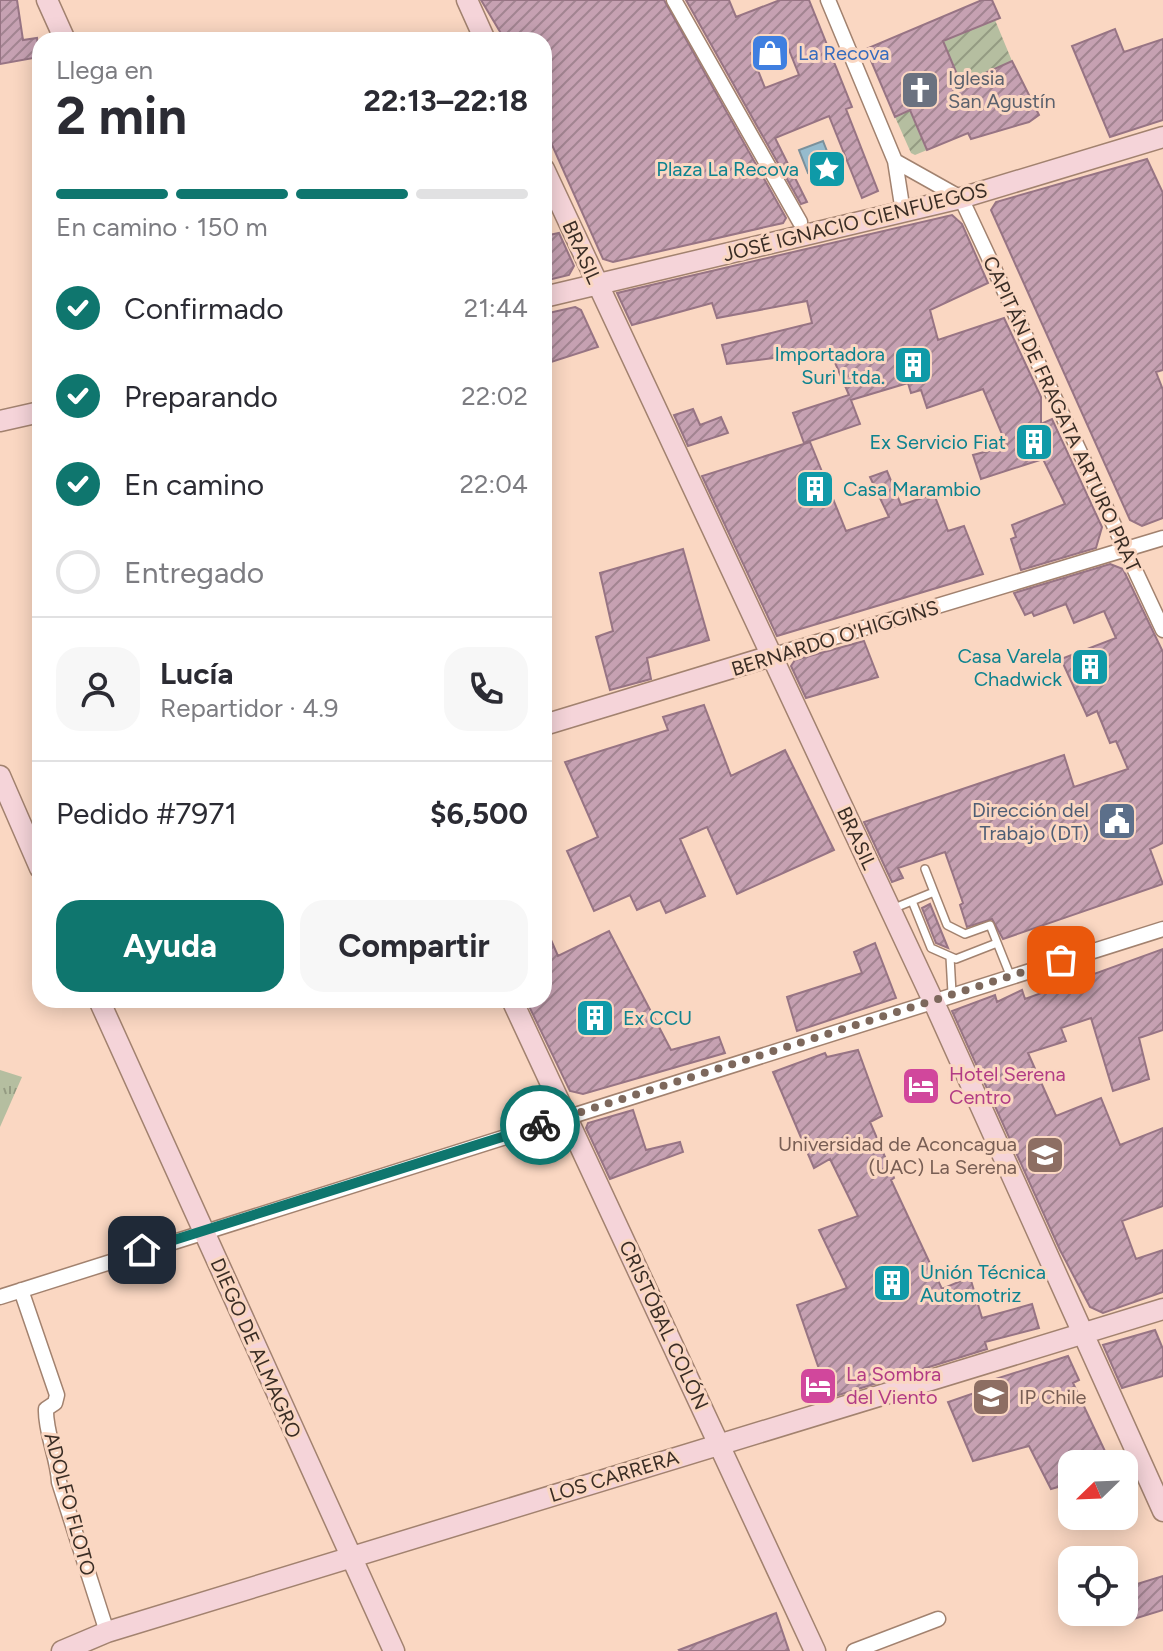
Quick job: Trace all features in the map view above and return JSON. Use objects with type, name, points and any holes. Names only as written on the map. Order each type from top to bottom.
[{"type":"street","points":[[47,0],[61,32]]},
{"type":"street","points":[[467,0],[481,32]]},
{"type":"street","points":[[674,0],[800,222]]},
{"type":"street","points":[[828,0],[895,161],[903,212]]},
{"type":"street","name":"JOSÉ IGNACIO CIENFUEGOS","points":[[552,295],[961,198],[1099,150],[1163,137]]},
{"type":"street","points":[[895,161],[961,198]]},
{"type":"street","name":"BRASIL","points":[[552,187],[890,910],[919,970],[942,996],[1083,1333],[1163,1511]]},
{"type":"street","name":"CAPITÁN DE FRAGATA ARTURO PRAT","points":[[961,198],[1163,630]]},
{"type":"street","points":[[0,421],[32,414]]},
{"type":"street","name":"BERNARDO O'HIGGINS","points":[[552,723],[1163,538]]},
{"type":"street","points":[[0,776],[32,850]]},
{"type":"street","points":[[0,1297],[942,996],[1163,929]]},
{"type":"street","name":"DIEGO DE ALMAGRO","points":[[103,1008],[394,1651]]},
{"type":"street","name":"CRISTÓBAL COLÓN","points":[[516,1008],[815,1651]]},
{"type":"street","name":"ADOLFO FLOTO","points":[[21,1290],[57,1395],[55,1403],[46,1409],[46,1418],[58,1458],[59,1482],[107,1632]]},
{"type":"street","name":"LOS CARRERA","points":[[65,1649],[107,1632],[1163,1309]]},
{"type":"street","points":[[854,1651],[938,1619]]},
{"type":"lane","points":[[925,869],[947,925],[965,934],[990,925],[1010,975]]},
{"type":"lane","points":[[890,910],[934,892]]},
{"type":"lane","points":[[912,901],[931,948],[956,959],[997,943]]},
{"type":"lane","points":[[919,970],[931,948]]},
{"type":"lane","points":[[942,996],[950,957]]},
{"type":"green space","points":[[995,20],[1012,61],[961,84],[943,41]]},
{"type":"green space","points":[[910,110],[927,150],[915,155],[911,153],[895,117]]},
{"type":"green space","points":[[0,1070],[22,1077],[0,1127]]},
{"type":"water","points":[[823,141],[832,164],[808,173],[799,150]]},
{"type":"building","points":[[0,0],[17,0],[23,40],[32,39],[32,58],[0,64]]},
{"type":"building","points":[[481,0],[664,0],[786,218],[783,223],[613,262],[603,259],[552,145],[552,32],[500,32]]},
{"type":"building","name":"La Recova","points":[[686,0],[729,0],[736,17],[780,0],[809,0],[852,107],[846,109],[878,191],[862,198],[829,116],[775,138],[807,202],[801,204]],"holes":[[[785,40],[799,75],[765,88],[751,53]]]},
{"type":"building","points":[[982,0],[992,0],[1000,18],[943,41],[961,84],[1012,61],[1039,115],[1029,122],[971,139],[968,133],[927,150],[910,110],[895,117],[866,49]]},
{"type":"building","points":[[1115,29],[1124,52],[1163,39],[1163,120],[1110,137],[1072,46]]},
{"type":"building","points":[[1147,159],[1163,193],[1163,370],[1156,372],[1163,390],[1163,518],[1142,526],[1130,520],[991,210],[996,202]]},
{"type":"building","points":[[952,215],[962,224],[988,283],[930,310],[938,340],[1004,318],[1041,397],[1041,424],[1052,419],[1102,527],[1096,548],[1021,570],[1011,539],[1016,537],[1012,525],[1065,504],[1043,459],[981,479],[973,455],[1007,446],[983,389],[927,408],[921,390],[911,393],[908,383],[851,400],[860,424],[804,443],[793,413],[849,395],[830,351],[727,364],[722,345],[812,323],[807,301],[717,318],[712,303],[632,325],[617,293]]},
{"type":"building","points":[[559,233],[574,266],[569,275],[552,279],[552,234]]},
{"type":"building","points":[[575,307],[581,310],[598,347],[552,362],[552,312]]},
{"type":"building","points":[[693,409],[700,425],[721,417],[728,433],[688,446],[674,415]]},
{"type":"building","points":[[810,442],[846,531],[889,517],[870,477],[887,471],[901,505],[934,494],[948,531],[964,526],[983,574],[777,636],[702,476]]},
{"type":"building","points":[[683,549],[709,640],[647,658],[651,679],[610,690],[596,637],[613,631],[600,573]]},
{"type":"building","points":[[1110,564],[1123,569],[1163,652],[1163,843],[1150,849],[1163,884],[1003,939],[992,919],[967,927],[960,905],[963,903],[945,852],[898,868],[903,878],[892,882],[864,822],[1064,755],[1074,787],[1128,769],[1116,741],[1110,743],[1097,711],[1087,716],[1061,659],[1116,638],[1104,611],[1074,623],[1066,604],[1034,616],[1032,612],[1025,615],[1014,593]]},
{"type":"building","points":[[864,641],[878,677],[806,698],[791,666],[795,660]]},
{"type":"building","points":[[704,705],[731,776],[785,750],[834,850],[737,894],[707,827],[680,839],[705,896],[666,913],[660,900],[637,910],[630,895],[594,911],[567,851],[598,837],[565,762],[668,730],[663,717]]},
{"type":"building","points":[[930,904],[948,948],[936,943],[922,908]]},
{"type":"building","name":"Ex CCU","points":[[609,931],[671,1050],[719,1037],[725,1053],[583,1094],[570,1091],[530,1008],[552,1008],[552,942],[558,956]]},
{"type":"building","points":[[875,943],[896,998],[797,1031],[787,997],[862,973],[854,952]]},
{"type":"building","points":[[1163,949],[1163,1030],[1139,1038],[1149,1079],[1113,1091],[1091,1018],[1061,1028],[1066,1041],[1028,1053],[1056,1116],[1101,1098],[1120,1145],[1163,1128],[1163,1206],[1122,1221],[1136,1259],[1163,1250],[1163,1292],[1103,1313],[1090,1307],[1060,1250],[952,1011],[995,995],[997,1002],[1022,990],[1025,999]]},
{"type":"building","points":[[858,1050],[882,1116],[870,1122],[894,1178],[891,1180],[942,1289],[970,1277],[982,1318],[1032,1304],[1039,1328],[985,1342],[987,1349],[829,1398],[797,1305],[847,1288],[819,1230],[858,1216],[830,1159],[814,1168],[773,1072],[825,1053],[827,1057]]},
{"type":"building","points":[[633,1110],[646,1150],[680,1142],[683,1152],[610,1179],[586,1128],[588,1123]]},
{"type":"building","points":[[1155,1330],[1163,1349],[1163,1376],[1122,1388],[1103,1345]]},
{"type":"building","points":[[1068,1356],[1079,1380],[1073,1383],[1104,1450],[1058,1450],[1058,1487],[1051,1489],[1029,1446],[973,1461],[948,1402],[992,1387],[989,1381]]},
{"type":"building","points":[[1163,1576],[1163,1610],[1138,1618],[1138,1584]]},
{"type":"building","points":[[776,1613],[789,1651],[679,1650]]},
{"type":"way so far","points":[[540,1125],[1061,960]]},
{"type":"place","name":"La Recova","points":[[770,53]]},
{"type":"place","name":"Iglesia San Agustín","points":[[920,90]]},
{"type":"place","name":"Plaza La Recova","points":[[827,169]]},
{"type":"place","name":"Importadora Suri Ltda.","points":[[913,365]]},
{"type":"place","name":"Ex Servicio Fiat","points":[[1034,442]]},
{"type":"place","name":"Casa Marambio","points":[[815,489]]},
{"type":"place","name":"Casa Varela Chadwick","points":[[1090,667]]},
{"type":"place","name":"Dirección del Trabajo (DT)","points":[[1117,821]]},
{"type":"place","name":"Ex CCU","points":[[595,1018]]},
{"type":"place","name":"Hotel Serena Centro","points":[[921,1086]]},
{"type":"place","name":"Universidad de Aconcagua (UAC) La Serena","points":[[1045,1155]]},
{"type":"place","name":"Unión Técnica Automotriz","points":[[892,1283]]},
{"type":"place","name":"La Sombra del Viento","points":[[818,1386]]},
{"type":"place","name":"IP Chile","points":[[991,1397]]},
{"type":"route","points":[[142,1250],[540,1125]]}]
